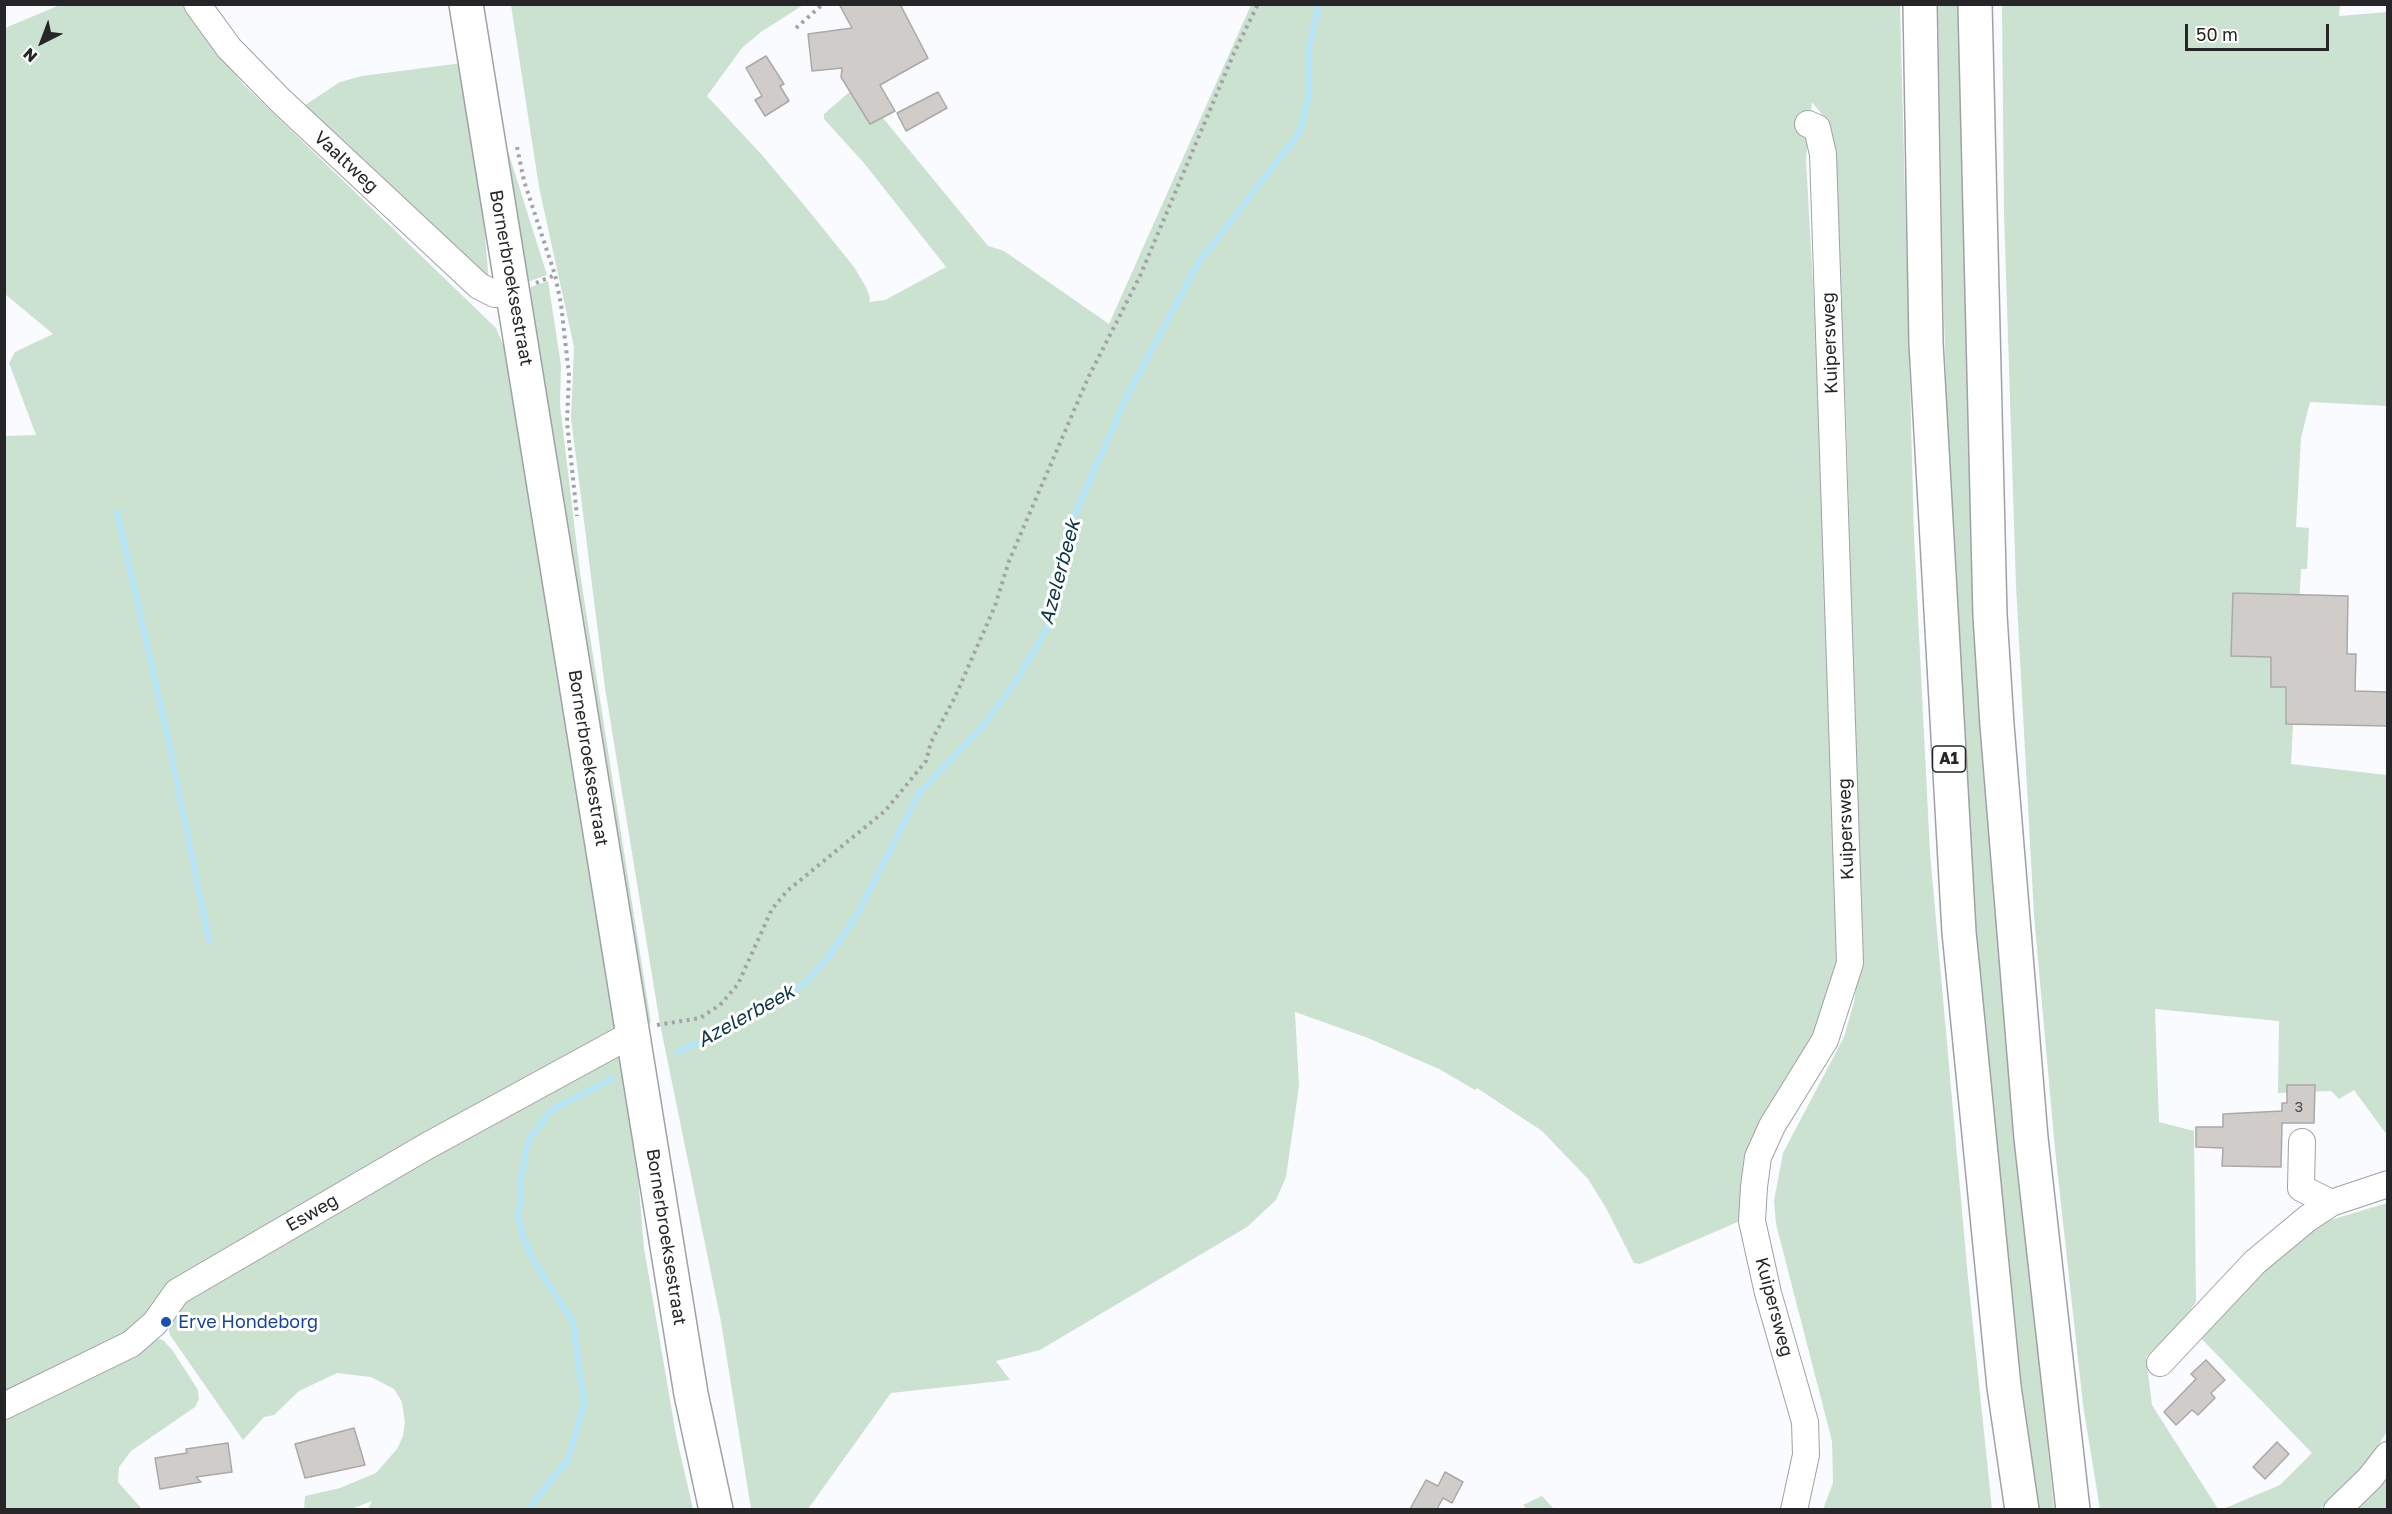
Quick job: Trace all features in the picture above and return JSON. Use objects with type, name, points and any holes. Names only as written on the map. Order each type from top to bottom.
[{"type":"main road","name":"Bornerbroeksestraat","points":[[466,4],[513,292],[648,1024],[691,1394],[716,1509]]},
{"type":"main road","name":"A1","points":[[1920,4],[1926,343],[1959,932],[2004,1387],[2022,1509]]},
{"type":"main road","points":[[1975,4],[1990,615],[1996,714],[2031,1138],[2073,1509]]},
{"type":"street","name":"Vaaltweg","points":[[197,4],[228,48],[281,102],[479,286],[495,294],[513,292]]},
{"type":"street","name":"Kuipersweg","points":[[1794,1509],[1806,1455],[1805,1422],[1768,1293],[1752,1221],[1754,1187],[1758,1157],[1772,1126],[1825,1040],[1850,963],[1823,154],[1817,128],[1808,123]]},
{"type":"street","name":"Esweg","points":[[4,1406],[131,1344],[155,1323],[177,1292],[427,1146],[648,1024]]},
{"type":"street","points":[[2302,1142],[2301,1188],[2331,1203]]},
{"type":"street","points":[[2160,1363],[2255,1262],[2308,1218],[2331,1203],[2388,1184]]},
{"type":"street","points":[[2337,1509],[2370,1478],[2388,1455]]},
{"type":"path","points":[[796,28],[823,4]]},
{"type":"path","points":[[648,1024],[700,1018],[720,1005],[738,984],[772,909],[787,891],[885,811],[926,761],[931,742],[955,697],[995,606],[1009,561],[1084,388],[1140,276],[1234,53],[1258,4]]},
{"type":"path","name":"Bornerbroeksestraat","points":[[515,136],[524,181],[555,275],[561,304],[569,375],[567,422],[578,521]]},
{"type":"green space","points":[[2340,4],[2339,16],[2387,12],[2387,406],[2310,402],[2301,438],[2296,527],[2309,528],[2307,569],[2301,569],[2291,764],[2387,775],[2387,1135],[2354,1090],[2339,1099],[2331,1091],[2278,1093],[2279,1021],[2155,1009],[2159,1122],[2194,1131],[2196,1302],[2183,1320],[2146,1357],[2152,1405],[2218,1509],[2100,1509],[2083,1405],[2055,1149],[2034,915],[2016,586],[2004,213],[2002,5]]},
{"type":"green space","points":[[60,5],[182,5],[195,25],[244,85],[496,328],[515,373],[616,1031],[145,1324],[5,1400],[4,436],[36,435],[9,363],[15,352],[53,334],[5,294],[5,28]]},
{"type":"green space","points":[[511,5],[803,5],[761,32],[742,48],[707,96],[762,155],[854,267],[866,287],[869,302],[885,300],[946,267],[864,163],[824,119],[824,114],[860,83],[880,119],[883,118],[988,246],[1004,251],[1109,324],[1251,5],[1900,5],[1914,535],[1930,853],[1968,1278],[1992,1509],[1823,1509],[1833,1483],[1832,1441],[1776,1224],[1774,1201],[1783,1153],[1844,1037],[1854,1002],[1859,967],[1847,442],[1835,160],[1832,138],[1824,117],[1812,102],[1806,160],[1822,442],[1832,807],[1843,939],[1832,1012],[1748,1147],[1741,1181],[1740,1221],[1640,1264],[1634,1263],[1606,1208],[1588,1179],[1542,1131],[1477,1088],[1475,1090],[1439,1069],[1368,1038],[1295,1012],[1299,1086],[1286,1177],[1276,1200],[1247,1227],[1040,1350],[996,1361],[1010,1380],[891,1393],[808,1509],[751,1509],[721,1322],[660,1024],[605,688],[571,418],[574,347],[539,187]]},
{"type":"green space","points":[[1938,5],[1962,5],[1987,775],[2006,1031],[2054,1509],[2036,1509],[2027,1449],[1984,1061],[1954,642],[1943,284]]},
{"type":"green space","points":[[462,63],[479,164],[489,283],[305,105],[340,82],[362,76]]},
{"type":"green space","points":[[494,107],[547,275],[522,284]]},
{"type":"green space","points":[[548,281],[561,365],[560,405],[580,573],[651,1023],[642,1027],[523,290]]},
{"type":"green space","points":[[615,1055],[626,1062],[630,1079],[644,1248],[676,1435],[693,1509],[368,1509],[372,1501],[351,1509],[304,1509],[305,1496],[340,1488],[376,1473],[397,1449],[403,1436],[405,1423],[402,1402],[394,1389],[371,1377],[337,1373],[299,1391],[274,1415],[264,1417],[243,1440],[170,1335],[167,1323],[178,1296]]},
{"type":"green space","points":[[2387,1203],[2387,1431],[2371,1458],[2347,1486],[2320,1509],[2223,1509],[2280,1485],[2312,1453],[2196,1333],[2274,1252],[2317,1224]]},
{"type":"green space","points":[[155,1338],[163,1340],[173,1351],[198,1390],[199,1399],[195,1407],[131,1451],[119,1467],[118,1482],[142,1509],[5,1510],[5,1415]]},
{"type":"green space","points":[[2387,1477],[2387,1509],[2358,1509]]},
{"type":"green space","points":[[1542,1496],[1554,1509],[1527,1509],[1523,1505]]},
{"type":"building","points":[[839,4],[900,4],[928,58],[880,85],[895,111],[870,124],[841,77],[842,68],[812,71],[808,34],[852,28]]},
{"type":"building","points":[[766,56],[784,84],[780,86],[789,101],[765,116],[755,100],[762,96],[746,68]]},
{"type":"building","points":[[938,92],[947,108],[906,131],[897,113]]},
{"type":"building","points":[[2233,593],[2348,596],[2347,654],[2356,654],[2355,691],[2388,692],[2388,726],[2286,724],[2286,687],[2271,687],[2271,657],[2231,656]]},
{"type":"building","points":[[2287,1085],[2315,1085],[2314,1123],[2282,1123],[2281,1167],[2222,1166],[2223,1148],[2196,1147],[2196,1127],[2223,1127],[2223,1114],[2282,1111],[2282,1103],[2287,1103]]},
{"type":"building","points":[[2206,1360],[2225,1380],[2211,1393],[2215,1398],[2198,1415],[2192,1410],[2176,1425],[2164,1412],[2196,1379],[2191,1374]]},
{"type":"building","points":[[354,1428],[365,1465],[305,1478],[295,1444]]},
{"type":"building","points":[[2277,1442],[2289,1454],[2265,1479],[2253,1467]]},
{"type":"building","points":[[228,1443],[232,1472],[196,1477],[201,1482],[160,1489],[155,1458],[187,1453],[186,1449]]},
{"type":"building","points":[[1445,1472],[1463,1482],[1452,1503],[1443,1498],[1437,1509],[1410,1509],[1426,1480],[1438,1486]]},
{"type":"waterway","name":"Azelerbeek","points":[[678,1052],[746,1020],[805,983],[830,955],[859,911],[919,793],[982,727],[1018,678],[1048,627],[1054,587],[1068,529],[1128,394],[1198,263],[1300,132],[1308,97],[1308,52],[1319,4]]},
{"type":"waterway","points":[[117,512],[168,738],[209,941]]},
{"type":"waterway","name":"Azelerbeek","points":[[527,1510],[568,1460],[584,1404],[573,1322],[535,1263],[523,1238],[518,1214],[521,1177],[528,1141],[551,1110],[612,1079]]},
{"type":"place","name":"Erve Hondeborg","points":[[166,1322]]}]
